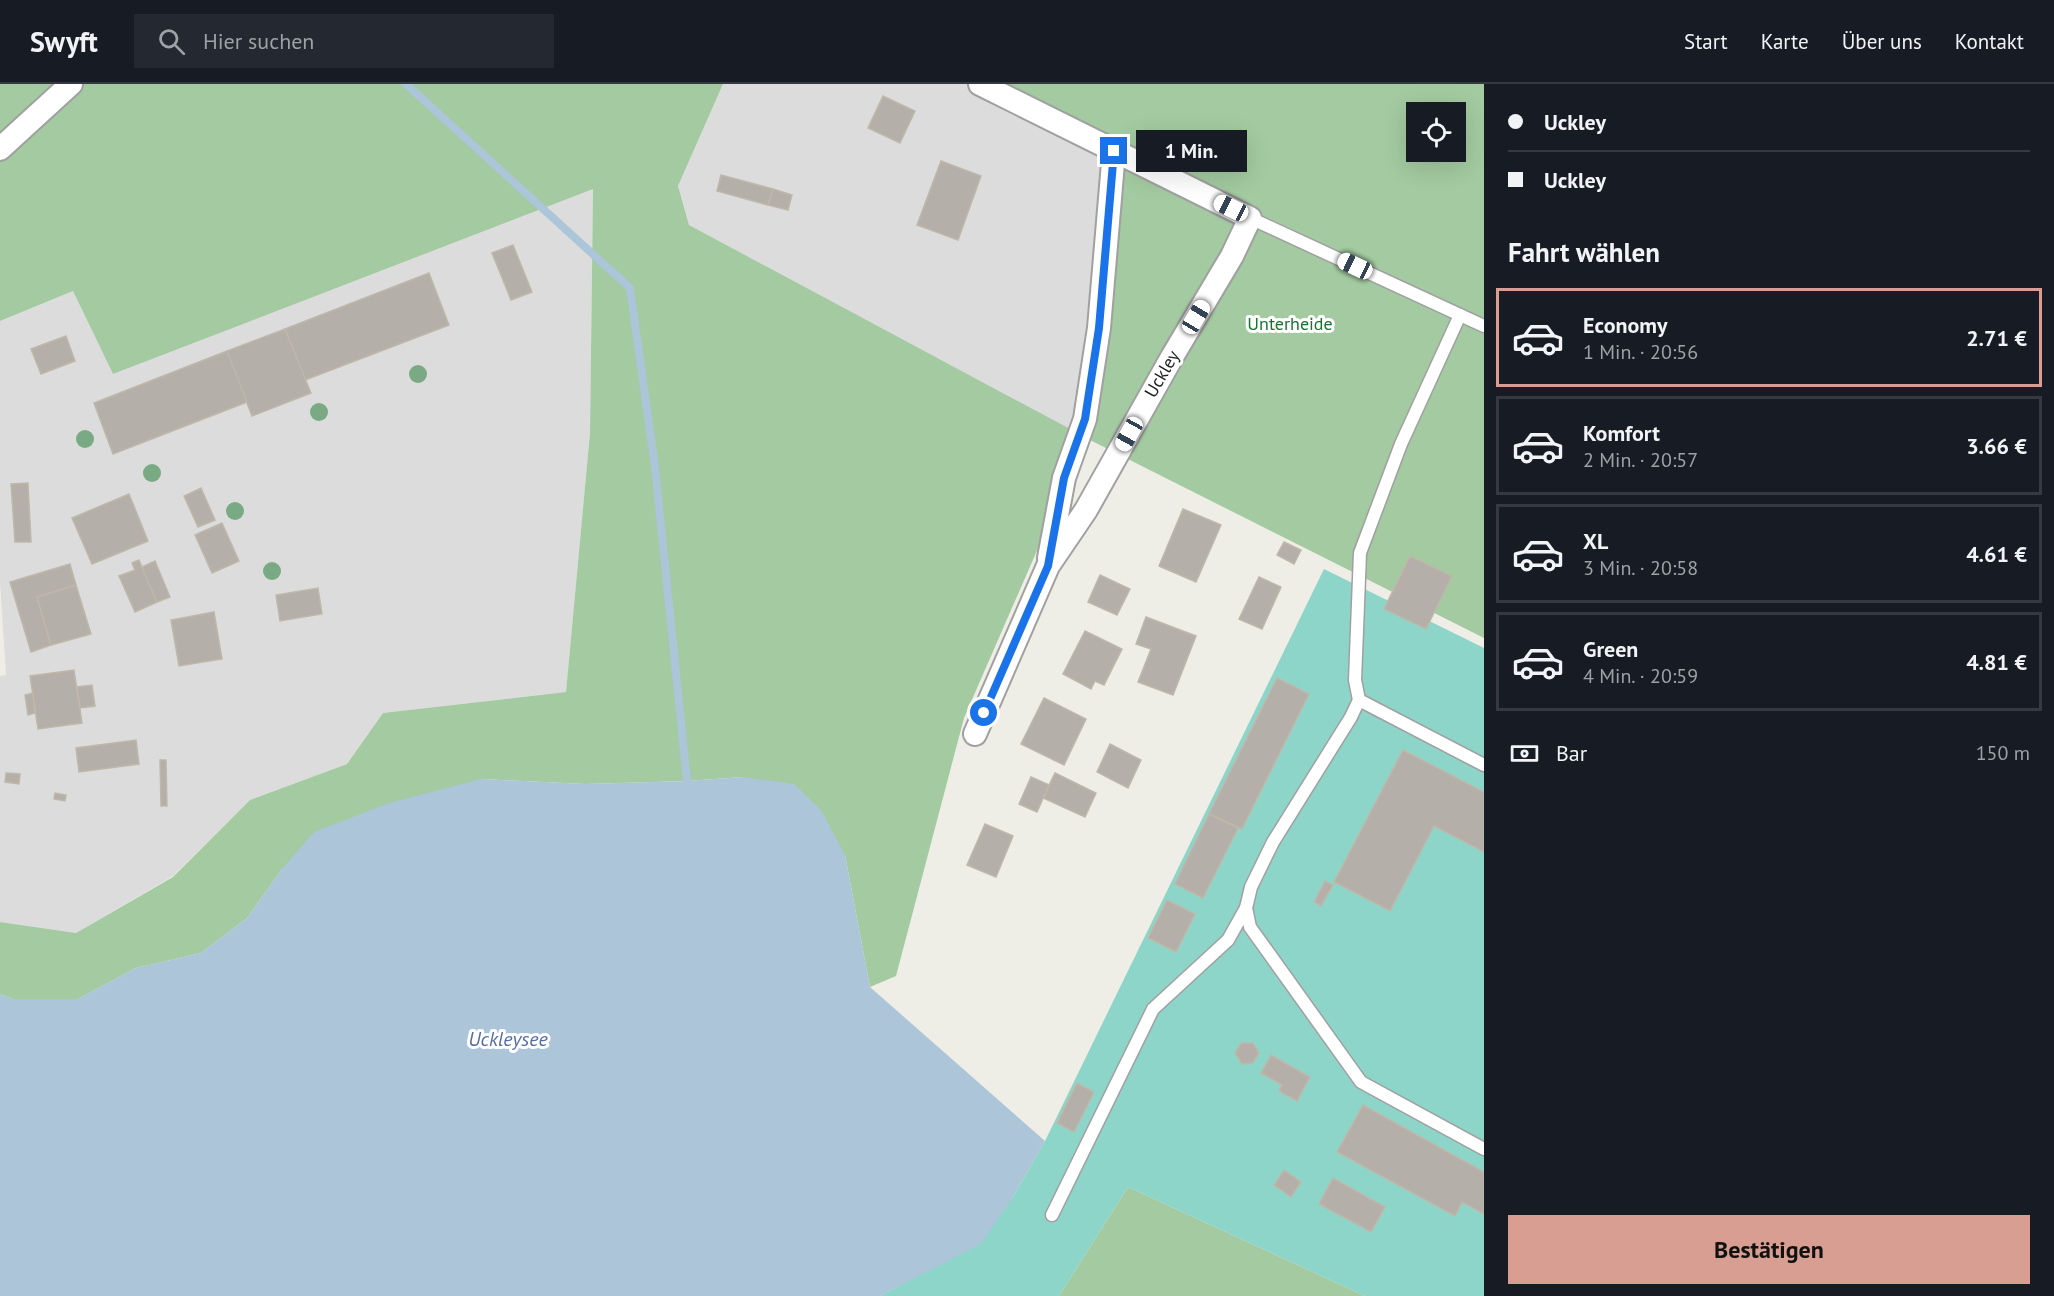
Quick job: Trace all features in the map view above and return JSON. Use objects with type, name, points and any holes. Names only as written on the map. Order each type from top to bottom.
[{"type":"street","points":[[0,149],[71,84]]},
{"type":"street","points":[[980,84],[1250,218]]},
{"type":"street","name":"Uckley","points":[[1048,566],[1064,478],[1085,419],[1099,328],[1114,151]]},
{"type":"street","name":"Uckley","points":[[975,734],[1048,566],[1086,510],[1232,256],[1250,218]]},
{"type":"lane","points":[[1250,218],[1484,326]]},
{"type":"lane","points":[[1052,1215],[1152,1009],[1228,940],[1246,908],[1251,887],[1272,842],[1351,717],[1359,700],[1355,680],[1360,553],[1401,444],[1460,315]]},
{"type":"lane","points":[[1359,700],[1484,765]]},
{"type":"lane","points":[[1246,908],[1250,927],[1361,1082],[1484,1149]]},
{"type":"shaded area","points":[[723,84],[980,84],[1114,151],[1086,438],[689,225],[678,186]]},
{"type":"shaded area","points":[[593,188],[590,433],[566,692],[383,713],[347,764],[250,800],[173,876],[76,933],[0,922],[0,676],[6,675],[0,583],[0,321],[73,291],[113,374]]},
{"type":"shaded area","points":[[1324,569],[1484,648],[1484,1296],[1365,1296],[1128,1187],[1059,1296],[880,1296],[921,1274],[1013,1197],[1045,1141]]},
{"type":"green space","name":"Unterheide","points":[[0,84],[723,84],[678,186],[689,225],[1085,437],[1114,151],[980,84],[1484,84],[1484,638],[1086,438],[964,718],[896,976],[870,987],[845,855],[743,777],[585,784],[481,779],[282,869],[247,918],[201,953],[136,968],[78,999],[13,999],[0,994],[0,922],[76,933],[173,877],[250,800],[347,764],[383,713],[566,692],[590,433],[593,189],[113,374],[73,291],[0,321]]},
{"type":"green space","points":[[1128,1187],[1365,1296],[1059,1296]]},
{"type":"water","name":"Uckleysee","points":[[743,777],[794,784],[821,810],[845,855],[870,987],[1045,1141],[1013,1197],[981,1244],[880,1296],[0,1296],[0,994],[13,999],[78,999],[136,968],[201,953],[247,918],[282,869],[314,832],[389,803],[481,779],[585,784]]},
{"type":"building","points":[[883,96],[915,111],[900,143],[868,128]]},
{"type":"building","points":[[941,161],[981,176],[958,240],[917,225]]},
{"type":"building","points":[[721,175],[773,189],[768,205],[717,191]]},
{"type":"building","points":[[773,189],[792,195],[788,210],[768,205]]},
{"type":"building","points":[[513,245],[532,292],[511,300],[492,253]]},
{"type":"building","points":[[429,273],[449,325],[305,380],[285,329]]},
{"type":"building","points":[[285,329],[311,393],[252,416],[227,351]]},
{"type":"building","points":[[66,336],[75,361],[41,374],[31,349]]},
{"type":"building","points":[[227,351],[247,402],[113,454],[94,403]]},
{"type":"building","points":[[28,483],[31,542],[15,542],[11,484]]},
{"type":"building","points":[[201,488],[215,520],[198,527],[184,496]]},
{"type":"building","points":[[129,494],[148,541],[92,564],[72,518]]},
{"type":"building","points":[[1183,509],[1221,525],[1196,582],[1159,566]]},
{"type":"building","points":[[222,523],[239,561],[212,573],[195,535]]},
{"type":"building","points":[[1284,542],[1301,550],[1294,564],[1277,555]]},
{"type":"building","points":[[1410,556],[1452,576],[1426,629],[1384,609]]},
{"type":"building","points":[[139,560],[157,602],[135,612],[119,576],[135,570],[132,563]]},
{"type":"building","points":[[155,561],[170,597],[157,602],[142,567]]},
{"type":"building","points":[[70,564],[76,585],[37,597],[51,645],[31,652],[10,582]]},
{"type":"building","points":[[1100,575],[1130,589],[1117,615],[1088,602]]},
{"type":"building","points":[[1259,577],[1281,587],[1262,629],[1239,619]]},
{"type":"building","points":[[76,585],[91,634],[51,645],[37,597]]},
{"type":"building","points":[[318,588],[322,614],[280,621],[276,595]]},
{"type":"building","points":[[214,612],[222,659],[179,666],[171,620]]},
{"type":"building","points":[[1146,617],[1196,636],[1173,695],[1138,682],[1151,649],[1136,644]]},
{"type":"building","points":[[1085,631],[1122,649],[1104,685],[1095,681],[1091,689],[1063,674]]},
{"type":"building","points":[[74,670],[82,723],[38,729],[30,676]]},
{"type":"building","points":[[1277,678],[1309,694],[1242,829],[1209,814]]},
{"type":"building","points":[[92,685],[95,706],[80,708],[77,687]]},
{"type":"building","points":[[33,693],[35,713],[28,715],[25,695]]},
{"type":"building","points":[[1044,698],[1086,719],[1064,765],[1021,744]]},
{"type":"building","points":[[136,740],[139,764],[79,772],[76,748]]},
{"type":"building","points":[[1110,744],[1141,760],[1128,788],[1097,772]]},
{"type":"building","points":[[1403,750],[1484,792],[1484,852],[1434,826],[1390,911],[1334,882]]},
{"type":"building","points":[[160,760],[166,760],[167,806],[161,806]]},
{"type":"building","points":[[6,773],[20,774],[19,784],[5,782]]},
{"type":"building","points":[[1055,773],[1096,793],[1085,817],[1043,798]]},
{"type":"building","points":[[1031,777],[1049,785],[1037,812],[1019,804]]},
{"type":"building","points":[[55,793],[66,795],[65,801],[54,799]]},
{"type":"building","points":[[1209,814],[1238,828],[1203,898],[1175,884]]},
{"type":"building","points":[[985,824],[1013,836],[996,877],[967,865]]},
{"type":"building","points":[[1325,881],[1333,885],[1321,906],[1314,902]]},
{"type":"building","points":[[1167,900],[1195,914],[1176,952],[1148,938]]},
{"type":"building","points":[[1241,1043],[1253,1043],[1259,1053],[1253,1063],[1242,1064],[1235,1053]]},
{"type":"building","points":[[1271,1055],[1310,1077],[1297,1101],[1279,1091],[1282,1085],[1261,1073]]},
{"type":"building","points":[[1077,1083],[1094,1092],[1074,1132],[1057,1123]]},
{"type":"building","points":[[1363,1105],[1484,1172],[1484,1214],[1462,1202],[1455,1216],[1337,1152]]},
{"type":"building","points":[[1284,1170],[1301,1182],[1291,1197],[1274,1185]]},
{"type":"building","points":[[1333,1178],[1385,1207],[1371,1232],[1319,1204]]},
{"type":"waterway","points":[[406,84],[630,288],[655,467],[687,781],[682,790]]},
{"type":"route","points":[[984,713],[1048,566],[1064,478],[1085,419],[1099,328],[1114,151]]}]
